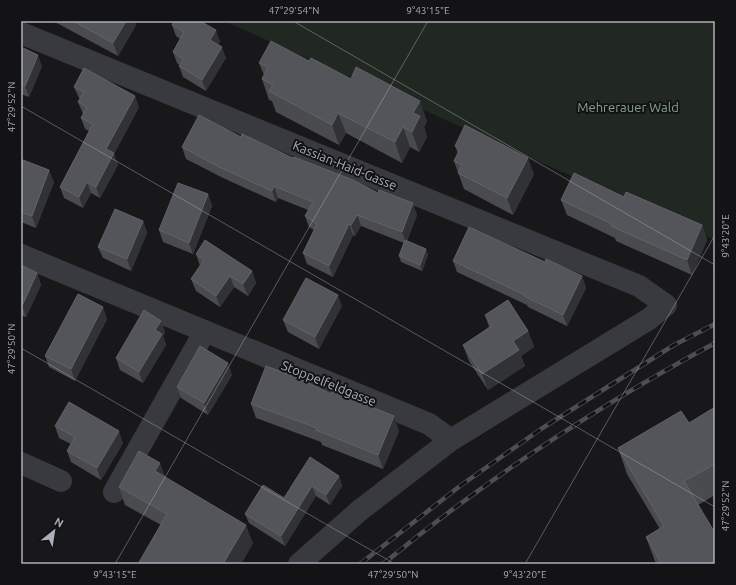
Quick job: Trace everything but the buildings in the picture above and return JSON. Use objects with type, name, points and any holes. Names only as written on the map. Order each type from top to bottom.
[{"type":"street","name":"Kassian-Haid-Gasse","points":[[21,33],[638,286],[666,305],[649,319],[451,440]]},
{"type":"street","name":"Stoppelfeldgasse","points":[[21,255],[429,424],[451,440]]},
{"type":"street","points":[[114,492],[205,331]]},
{"type":"street","points":[[299,564],[359,511],[451,440]]},
{"type":"street","points":[[21,463],[61,481]]},
{"type":"green space","name":"Mehrerauer Wald","points":[[224,21],[715,21],[715,240]]},
{"type":"railway","points":[[360,564],[460,486],[541,429],[674,345],[715,324]]},
{"type":"railway","points":[[383,564],[461,503],[585,418],[715,343]]}]
